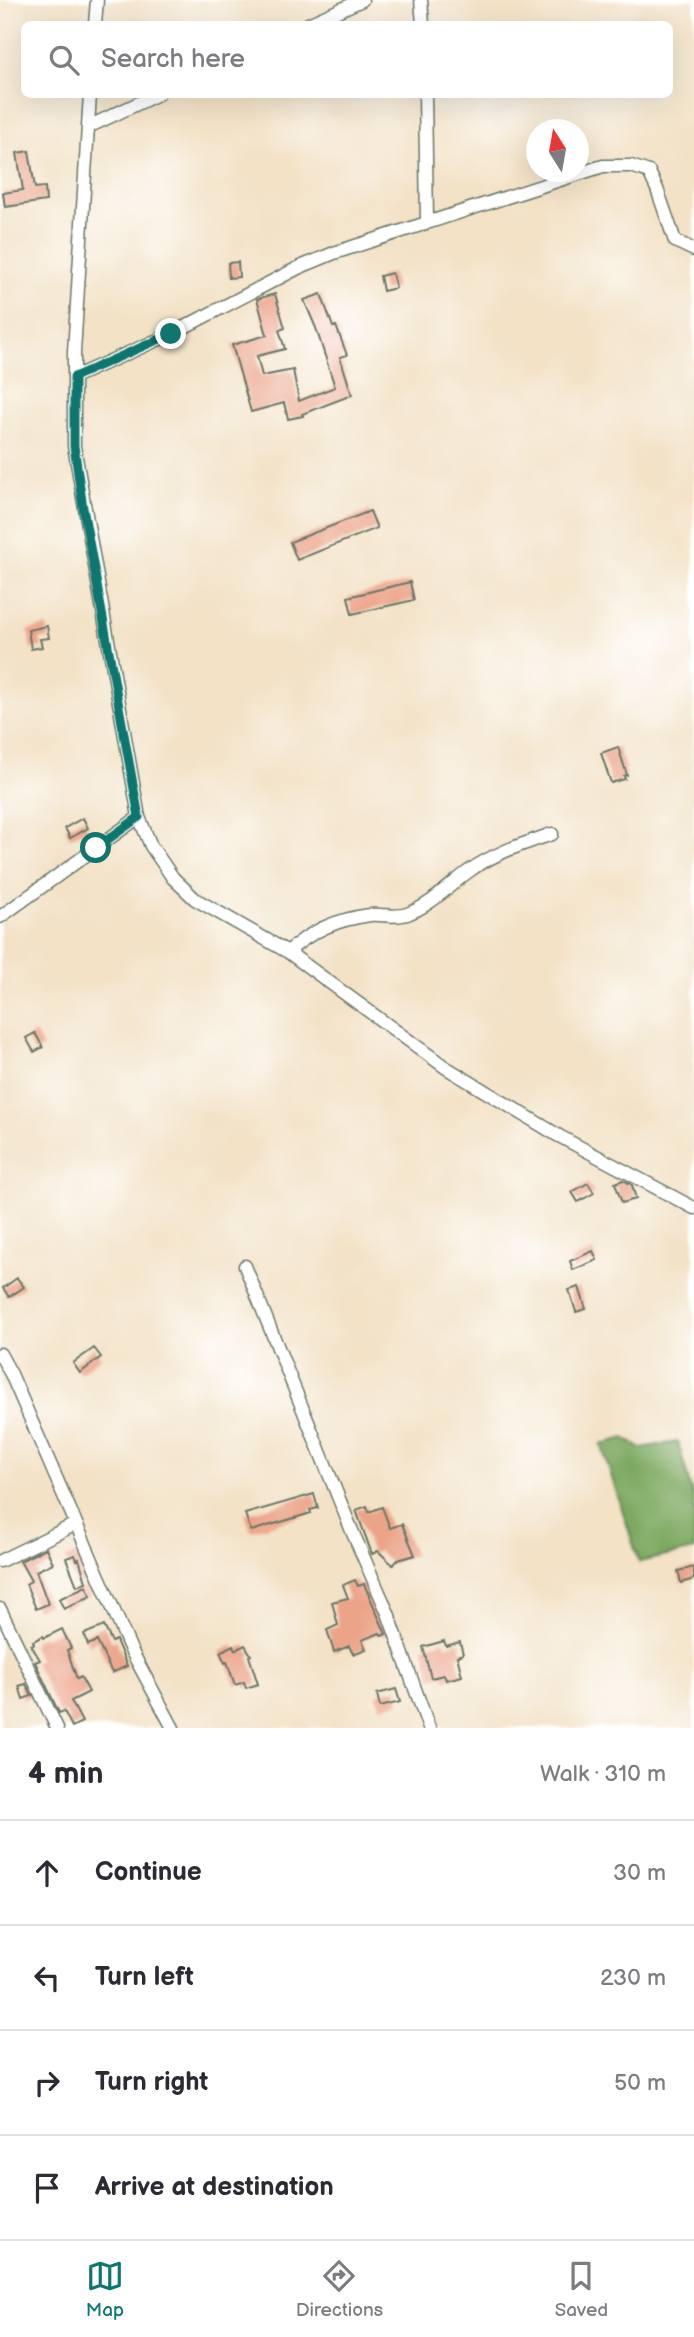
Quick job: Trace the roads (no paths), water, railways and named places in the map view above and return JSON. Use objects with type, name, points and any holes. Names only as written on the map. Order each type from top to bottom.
[{"type":"street","points":[[95,21],[97,0]]},
{"type":"street","points":[[316,21],[362,0]]},
{"type":"street","points":[[421,0],[423,21]]},
{"type":"street","points":[[90,98],[74,377],[74,446],[139,817],[151,846],[173,878],[195,898],[288,952],[445,1067],[559,1136],[694,1208]]},
{"type":"street","points":[[88,127],[150,98]]},
{"type":"street","points":[[425,98],[427,222]]},
{"type":"street","points":[[74,377],[171,334],[298,268],[334,253],[603,166],[631,166],[649,172],[675,241],[694,250]]},
{"type":"street","points":[[0,917],[139,817]]},
{"type":"street","points":[[288,952],[301,939],[319,928],[369,915],[406,914],[437,899],[489,858],[552,834]]},
{"type":"street","points":[[245,1266],[388,1613],[429,1728]]},
{"type":"street","points":[[0,1354],[131,1650],[173,1728]]},
{"type":"street","points":[[0,1561],[76,1524]]},
{"type":"street","points":[[0,1609],[57,1728]]}]
